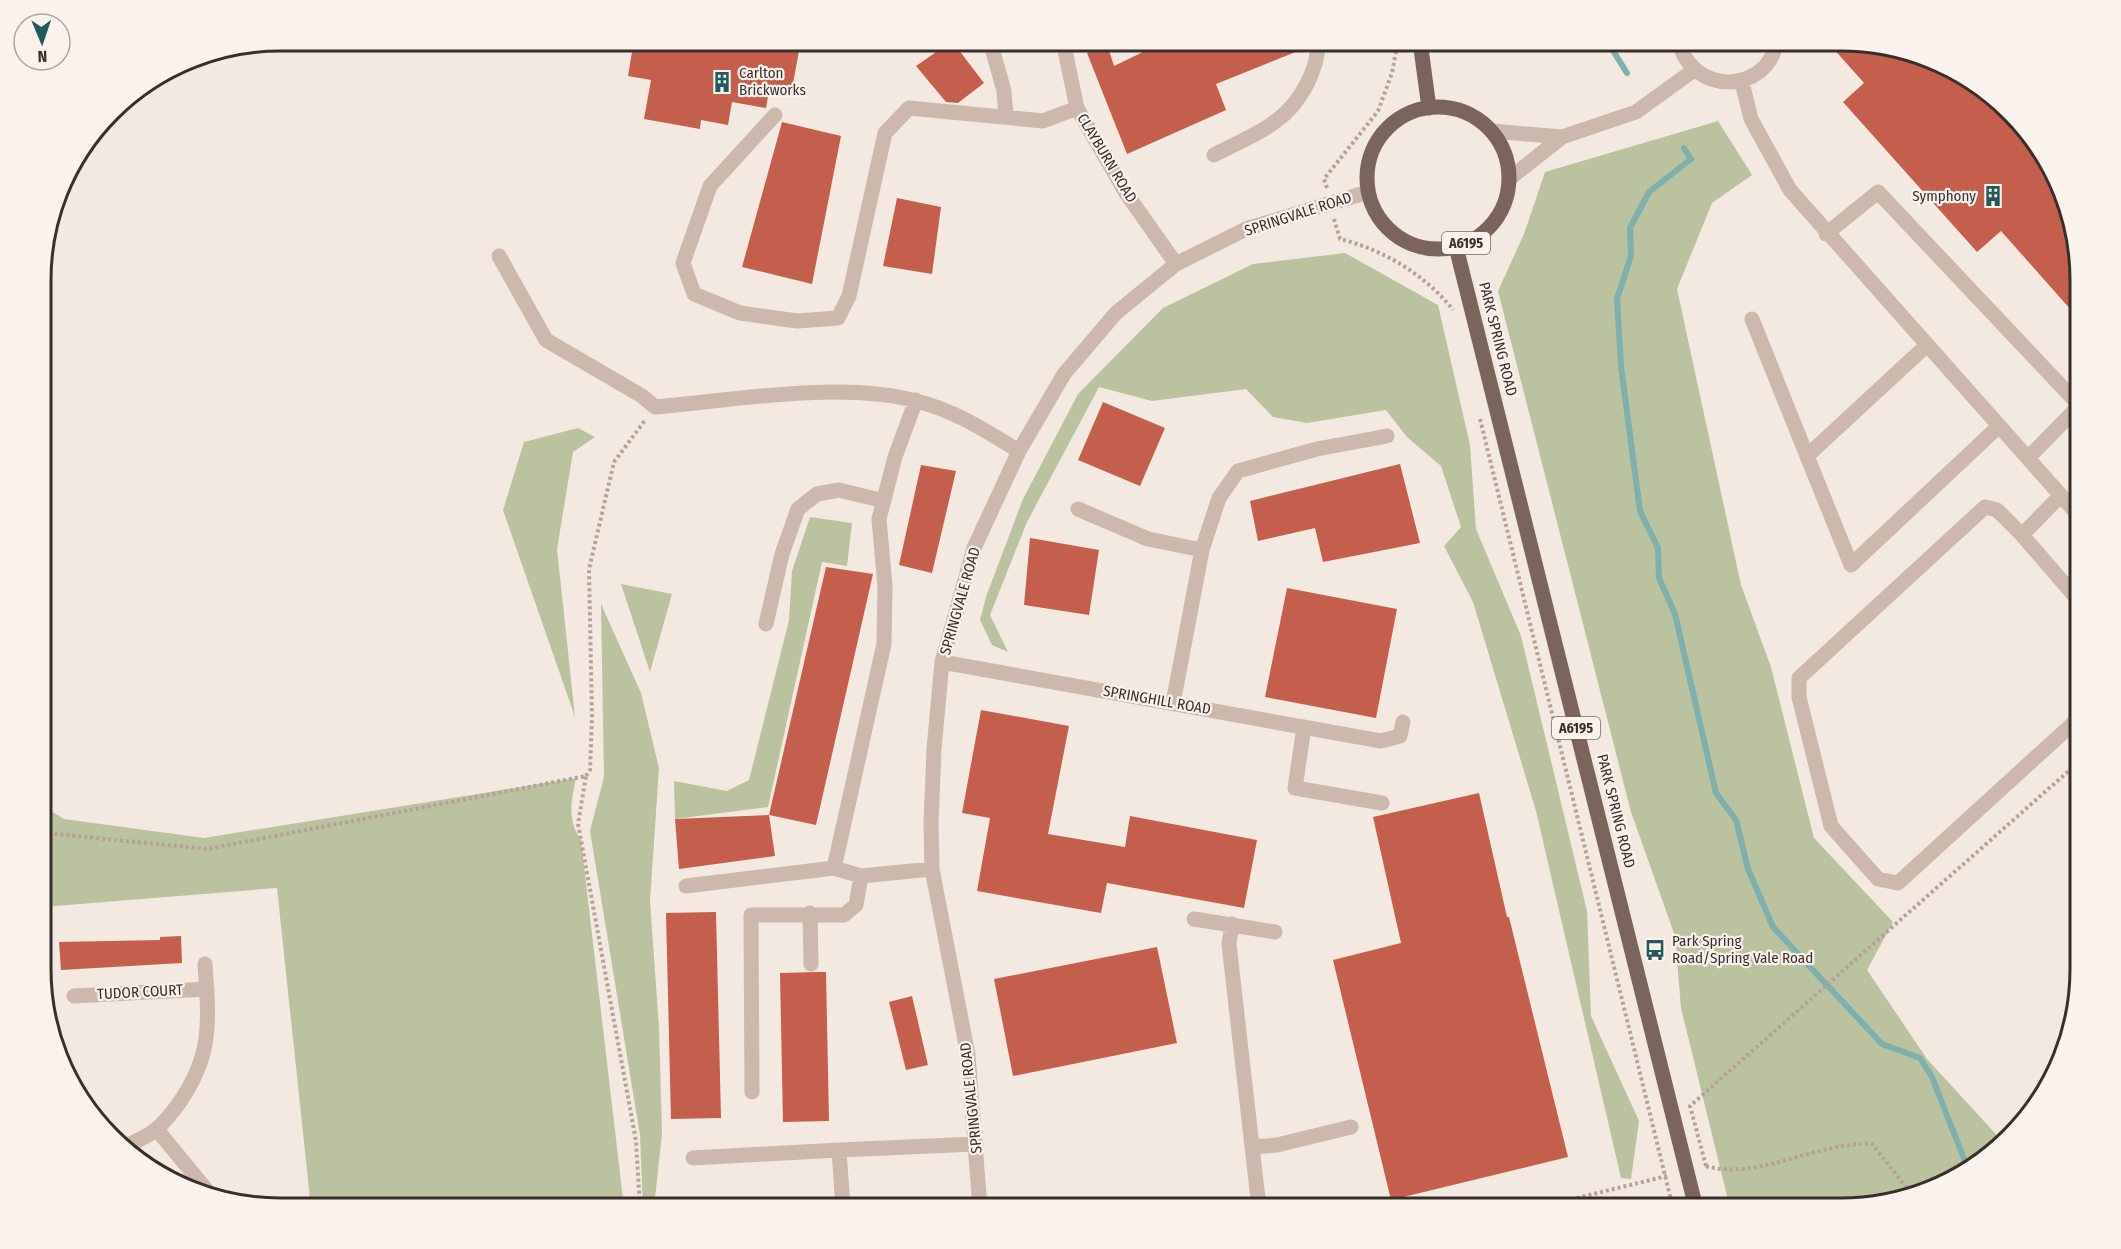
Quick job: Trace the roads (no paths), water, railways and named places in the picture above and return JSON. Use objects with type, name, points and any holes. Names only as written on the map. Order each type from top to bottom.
[{"type":"main road","points":[[1421,51],[1429,108]]},
{"type":"main road","name":"A6195","points":[[1429,108],[1463,112],[1492,131],[1501,146],[1509,179],[1506,202],[1494,222],[1477,238],[1456,247],[1437,250],[1418,246],[1400,238],[1386,226],[1375,210],[1368,192],[1369,163],[1381,137],[1394,123],[1410,113],[1429,108]]},
{"type":"main road","name":"PARK SPRING ROAD","points":[[1456,247],[1693,1198]]},
{"type":"street","points":[[993,51],[1004,91],[1006,117]]},
{"type":"street","name":"CLAYBURN ROAD","points":[[1065,51],[1077,108],[1126,193],[1176,264]]},
{"type":"street","points":[[1214,155],[1277,121],[1304,89],[1318,51]]},
{"type":"street","points":[[1683,51],[1694,70],[1708,79],[1725,83],[1742,82],[1758,74],[1770,60],[1773,51]]},
{"type":"street","points":[[1509,179],[1562,136],[1636,112],[1694,70]]},
{"type":"street","points":[[1742,82],[1751,119],[1790,190],[1826,234],[2070,506]]},
{"type":"street","points":[[776,115],[710,186],[683,263],[694,294],[740,313],[797,321],[838,318],[849,296],[885,133],[909,108],[1043,121],[1077,108]]},
{"type":"street","points":[[1492,131],[1562,136]]},
{"type":"street","name":"SPRINGVALE ROAD","points":[[979,1198],[968,1055],[933,868],[934,749],[942,662],[974,548],[1019,451],[1064,374],[1116,313],[1176,264],[1246,230],[1368,192]]},
{"type":"street","points":[[1826,234],[1878,192],[2070,395]]},
{"type":"street","points":[[499,256],[546,340],[642,396],[655,407],[849,390],[916,400],[963,417],[1019,451]]},
{"type":"street","points":[[1752,319],[1851,565],[1998,426]]},
{"type":"street","points":[[1807,456],[1927,345]]},
{"type":"street","points":[[834,868],[884,644],[885,586],[879,519],[895,457],[916,400]]},
{"type":"street","points":[[2028,458],[2070,416]]},
{"type":"street","points":[[1173,703],[1202,550],[1219,498],[1238,471],[1317,449],[1388,436]]},
{"type":"street","points":[[766,624],[782,554],[798,509],[817,494],[839,490],[884,501]]},
{"type":"street","points":[[2022,535],[2060,496]]},
{"type":"street","points":[[2070,590],[1997,510],[1984,507],[1799,678],[1799,697],[1831,826],[1878,879],[1898,883],[2070,726]]},
{"type":"street","points":[[1078,509],[1148,539],[1202,550]]},
{"type":"street","name":"SPRINGHILL ROAD","points":[[942,662],[1382,741],[1400,736],[1403,722]]},
{"type":"street","points":[[1304,727],[1295,788],[1382,803]]},
{"type":"street","points":[[686,886],[834,868],[861,876],[933,868]]},
{"type":"street","points":[[752,1092],[751,915],[844,915],[856,905],[861,876]]},
{"type":"street","points":[[810,914],[811,964]]},
{"type":"street","points":[[1194,919],[1275,932]]},
{"type":"street","points":[[1232,924],[1229,944],[1258,1198]]},
{"type":"street","points":[[131,1143],[158,1131],[186,1092],[202,1061],[206,1044],[205,964]]},
{"type":"street","name":"TUDOR COURT","points":[[74,996],[207,989]]},
{"type":"street","points":[[1253,1147],[1277,1145],[1351,1127]]},
{"type":"street","points":[[158,1131],[202,1184]]},
{"type":"street","points":[[693,1158],[976,1144]]},
{"type":"street","points":[[839,1150],[842,1198]]},
{"type":"waterway","points":[[1613,51],[1627,73]]},
{"type":"waterway","points":[[1684,148],[1691,159],[1649,192],[1630,228],[1631,256],[1617,299],[1621,366],[1640,511],[1658,548],[1659,578],[1675,614],[1716,793],[1736,820],[1748,869],[1773,927],[1882,1044],[1920,1058],[1932,1077],[1965,1161]]},
{"type":"place","name":"Carlton Brickworks","points":[[722,82]]},
{"type":"place","name":"Symphony","points":[[1993,196]]},
{"type":"place","name":"Park Spring Road/Spring Vale Road","points":[[1655,950]]}]
